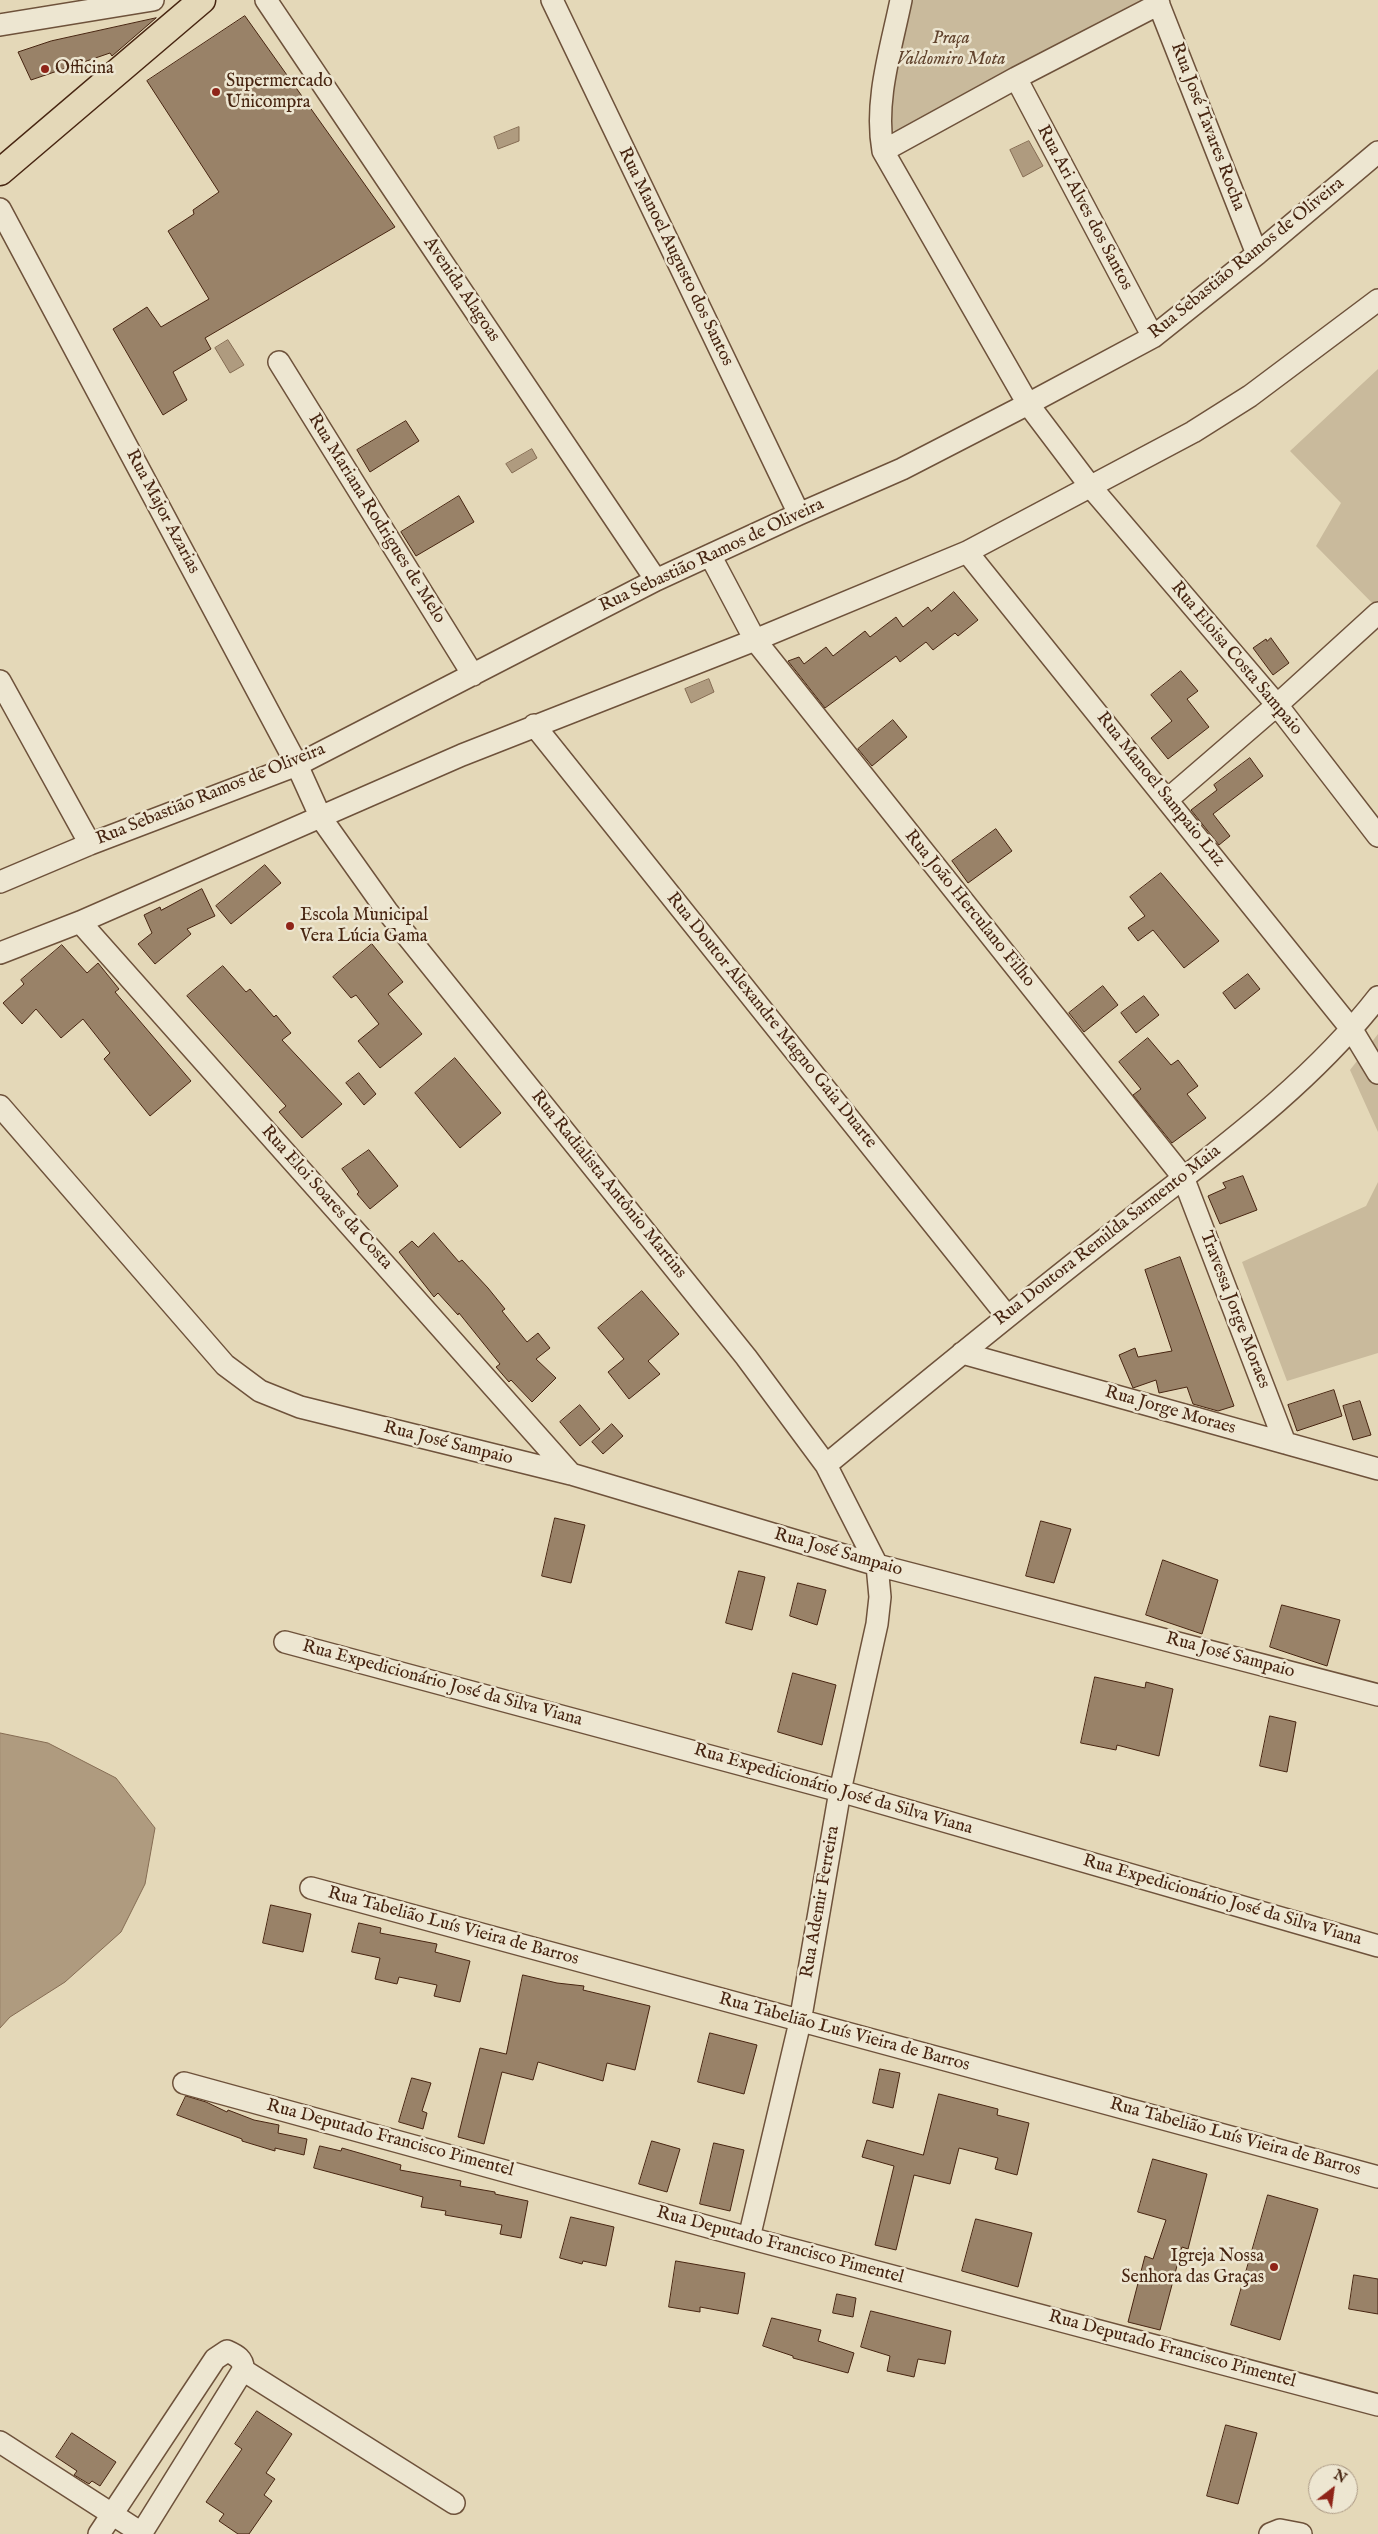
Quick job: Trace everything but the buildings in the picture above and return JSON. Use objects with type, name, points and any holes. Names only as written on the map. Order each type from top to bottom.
[{"type":"main road","points":[[0,172],[202,0]]},
{"type":"street","points":[[0,25],[154,0]]},
{"type":"street","name":"Avenida Alagoas","points":[[266,0],[656,580]]},
{"type":"street","name":"Rua Manoel Augusto dos Santos","points":[[552,0],[798,514]]},
{"type":"street","points":[[901,0],[884,81],[879,131],[883,151],[1158,2]]},
{"type":"street","name":"Rua José Tavares Rocha","points":[[1158,2],[1257,254]]},
{"type":"street","name":"Rua Ari Alves dos Santos","points":[[1016,78],[1153,337]]},
{"type":"street","name":"Rua Eloisa Costa Sampaio","points":[[883,151],[1028,404],[1090,486],[1277,705],[1378,836]]},
{"type":"street","name":"Rua Sebastião Ramos de Oliveira","points":[[0,882],[90,844],[297,765],[473,676],[656,580],[798,514],[902,469],[1028,404],[1153,337],[1257,254],[1378,152]]},
{"type":"street","name":"Rua Major Azarias","points":[[0,209],[297,765],[321,818]]},
{"type":"street","points":[[0,952],[80,922],[534,726],[755,640],[967,552],[1193,432],[1250,396],[1378,300]]},
{"type":"street","name":"Rua Mariana Rodrigues de Melo","points":[[279,362],[473,676]]},
{"type":"street","name":"Rua Manoel Sampaio Luz","points":[[967,552],[1168,799],[1352,1030],[1378,1073]]},
{"type":"street","name":"Rua João Herculano Filho","points":[[710,555],[755,640],[1183,1177]]},
{"type":"street","points":[[1168,799],[1277,705],[1378,614]]},
{"type":"street","points":[[0,680],[90,844]]},
{"type":"street","name":"Rua Doutor Alexandre Magno Gaia Duarte","points":[[534,726],[1007,1316]]},
{"type":"street","name":"Rua Radialista Antônio Martins","points":[[321,818],[387,910],[746,1356],[826,1465],[877,1565]]},
{"type":"street","name":"Rua Eloi Soares da Costa","points":[[80,922],[571,1474]]},
{"type":"street","name":"Rua Doutora Remilda Sarmento Maia","points":[[826,1465],[1007,1316],[1291,1090],[1352,1030],[1378,997]]},
{"type":"street","name":"Rua José Sampaio","points":[[0,1106],[225,1365],[260,1391],[300,1408],[571,1474],[877,1565],[1378,1695]]},
{"type":"street","name":"Travessa Jorge Moraes","points":[[1183,1177],[1285,1443]]},
{"type":"street","name":"Rua Jorge Moraes","points":[[962,1353],[1378,1469]]},
{"type":"street","name":"Rua Ademir Ferreira","points":[[749,2238],[800,2022],[840,1791],[877,1624],[880,1597],[877,1565]]},
{"type":"street","name":"Rua Expedicionário José da Silva Viana","points":[[285,1642],[840,1791],[1378,1946]]},
{"type":"street","name":"Rua Tabelião Luís Vieira de Barros","points":[[310,1888],[1378,2177]]},
{"type":"street","name":"Rua Deputado Francisco Pimentel","points":[[184,2083],[749,2238],[1378,2405]]},
{"type":"street","points":[[0,2442],[112,2514],[142,2534],[243,2370],[244,2365],[239,2357],[227,2351],[215,2359],[112,2514],[99,2534]]},
{"type":"street","points":[[243,2370],[454,2503]]},
{"type":"street","points":[[1270,2534],[1280,2530],[1301,2534]]},
{"type":"green space","name":"Praça Valdomiro Mota","points":[[909,0],[1153,0],[914,132],[886,130]]},
{"type":"green space","points":[[1378,369],[1378,609],[1316,546],[1341,503],[1290,451]]},
{"type":"green space","points":[[1378,1034],[1378,1132],[1350,1070]]},
{"type":"green space","points":[[1378,1182],[1378,1353],[1287,1381],[1242,1262],[1366,1206]]},
{"type":"shaded area","points":[[519,127],[519,141],[498,149],[494,137]]},
{"type":"shaded area","points":[[1029,141],[1043,166],[1023,177],[1010,150]]},
{"type":"shaded area","points":[[228,340],[244,365],[230,373],[215,348]]},
{"type":"shaded area","points":[[532,449],[537,458],[512,473],[506,464]]},
{"type":"shaded area","points":[[709,679],[714,692],[691,703],[685,689]]},
{"type":"shaded area","points":[[0,1733],[48,1743],[116,1778],[155,1828],[145,1884],[121,1932],[65,1982],[10,2017],[0,2028]]},
{"type":"place","name":"Officina","points":[[45,69]]},
{"type":"place","name":"Supermercado Unicompra","points":[[216,92]]},
{"type":"place","name":"Escola Municipal Vera Lúcia Gama","points":[[290,926]]},
{"type":"place","name":"Igreja Nossa Senhora das Graças","points":[[1274,2267]]}]
